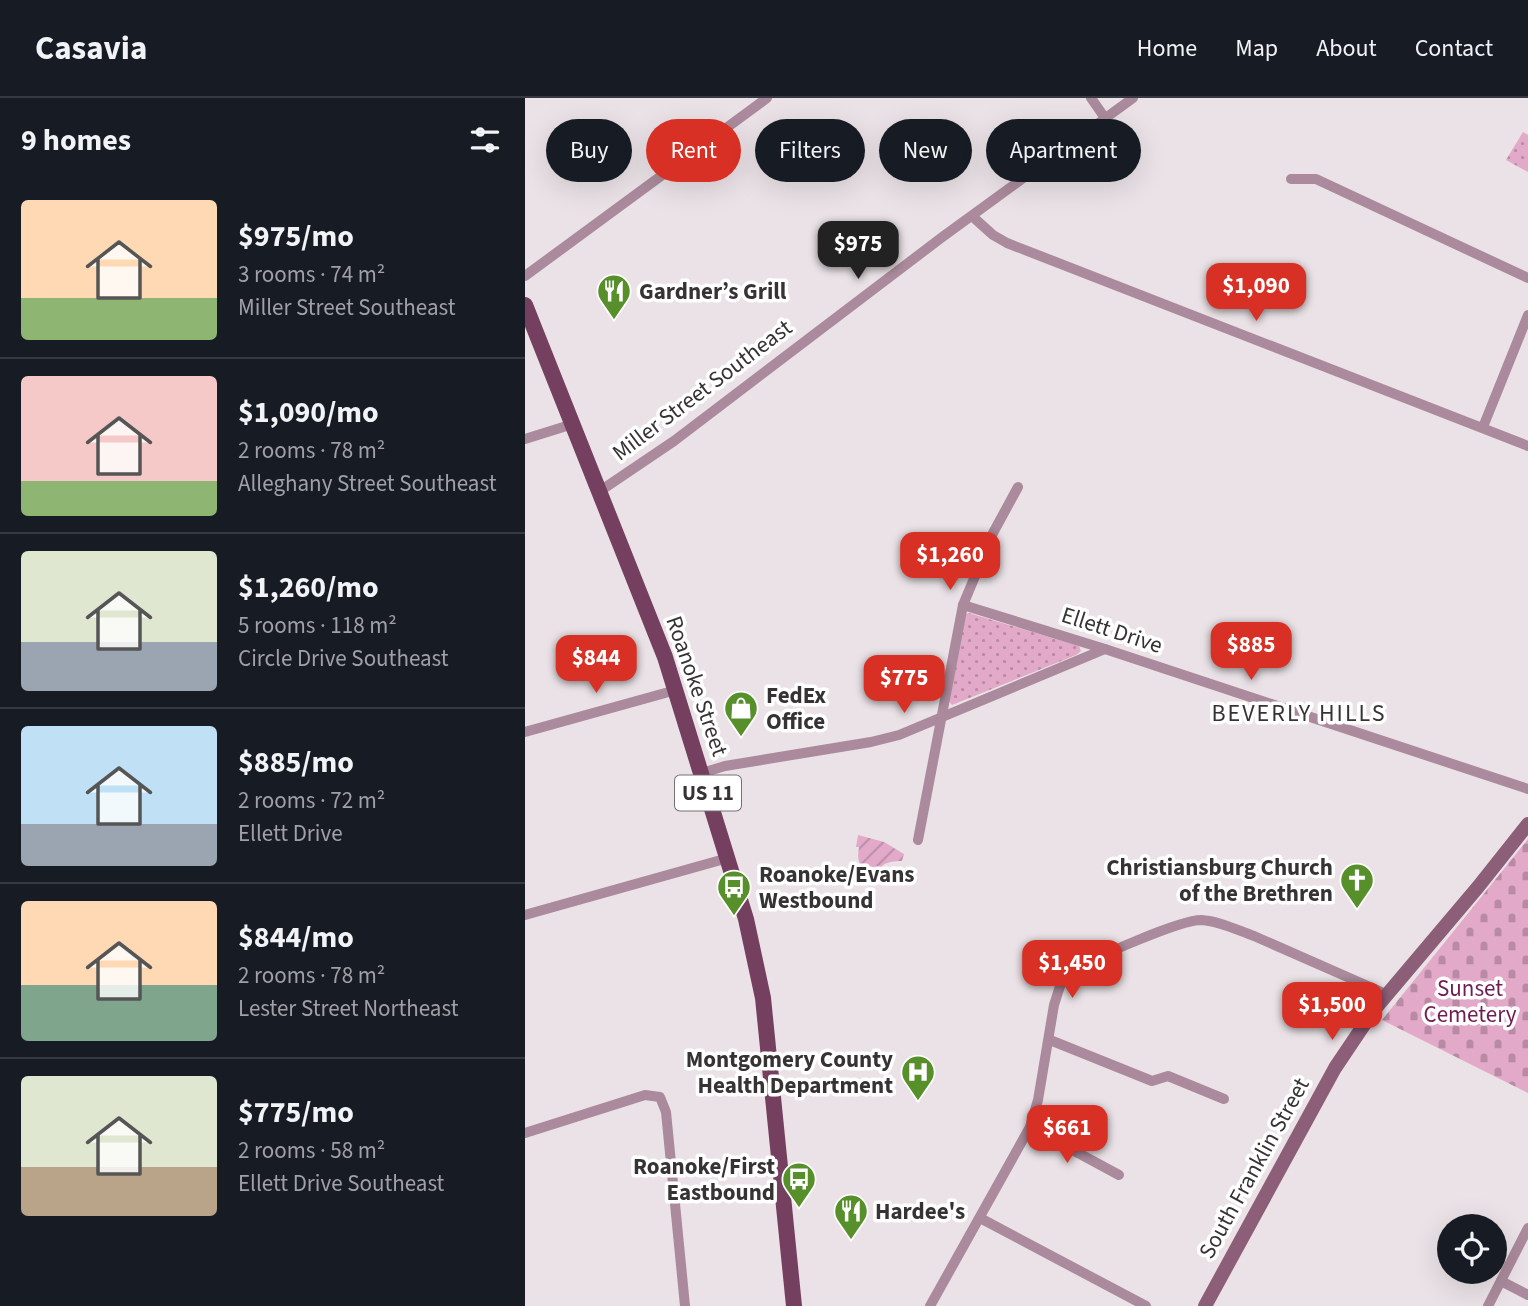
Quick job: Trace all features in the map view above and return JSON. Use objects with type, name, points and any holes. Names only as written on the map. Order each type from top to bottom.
[{"type":"main road","name":"Roanoke Street","points":[[525,305],[529,327],[573,424],[676,690],[746,919],[763,998],[794,1306]]},
{"type":"main road","name":"South Franklin Street","points":[[1205,1306],[1335,1068],[1386,994],[1528,824]]},
{"type":"street","points":[[525,276],[767,98]]},
{"type":"street","points":[[1091,98],[1105,118]]},
{"type":"street","name":"Miller Street Southeast","points":[[600,491],[674,441],[827,324],[1133,98]]},
{"type":"street","points":[[1291,179],[1316,179],[1528,278]]},
{"type":"street","points":[[973,217],[993,235],[1007,243],[1528,446]]},
{"type":"street","points":[[1483,428],[1528,315]]},
{"type":"street","points":[[525,439],[573,424]]},
{"type":"street","points":[[918,840],[963,605],[993,533],[1018,488]]},
{"type":"street","name":"Ellett Drive","points":[[963,605],[1105,649],[1528,789]]},
{"type":"street","points":[[702,773],[725,766],[899,735],[1105,649]]},
{"type":"street","points":[[525,732],[676,690]]},
{"type":"street","points":[[525,915],[728,858]]},
{"type":"street","points":[[930,1306],[1030,1127],[1050,1040],[1054,1005],[1061,983],[1072,970],[1189,922],[1201,920],[1232,927],[1386,994]]},
{"type":"street","points":[[1050,1040],[1152,1081],[1168,1076],[1224,1099]]},
{"type":"street","points":[[525,1133],[645,1095],[660,1097],[666,1112],[685,1306]]},
{"type":"street","points":[[1030,1127],[1119,1175]]},
{"type":"street","points":[[980,1218],[1146,1306]]},
{"type":"street","points":[[1507,1269],[1528,1228]]},
{"type":"street","points":[[1488,1306],[1499,1284]]},
{"type":"street","points":[[1507,1284],[1528,1295]]},
{"type":"green space","points":[[1523,132],[1528,135],[1528,172],[1506,160]]},
{"type":"green space","points":[[966,614],[1079,646],[1081,651],[952,705],[948,700]]},
{"type":"green space","points":[[858,835],[884,842],[904,854],[902,861],[883,865],[874,882],[863,883],[859,847],[856,847]]},
{"type":"green space","name":"Sunset Cemetery","points":[[1528,839],[1528,1093],[1382,1020]]},
{"type":"place","name":"Gardner’s Grill","points":[[614,321]]},
{"type":"place","name":"FedEx Office","points":[[741,738]]},
{"type":"place","name":"Christiansburg Church of the Brethren","points":[[1357,910]]},
{"type":"place","name":"Roanoke/Evans Westbound","points":[[734,917]]},
{"type":"place","name":"Montgomery County Health Department","points":[[918,1102]]},
{"type":"place","name":"Roanoke/First Eastbound","points":[[799,1209]]},
{"type":"place","name":"Hardee's","points":[[851,1241]]},
{"type":"district","name":"BEVERLY HILLS","points":[[1299,713]]}]
